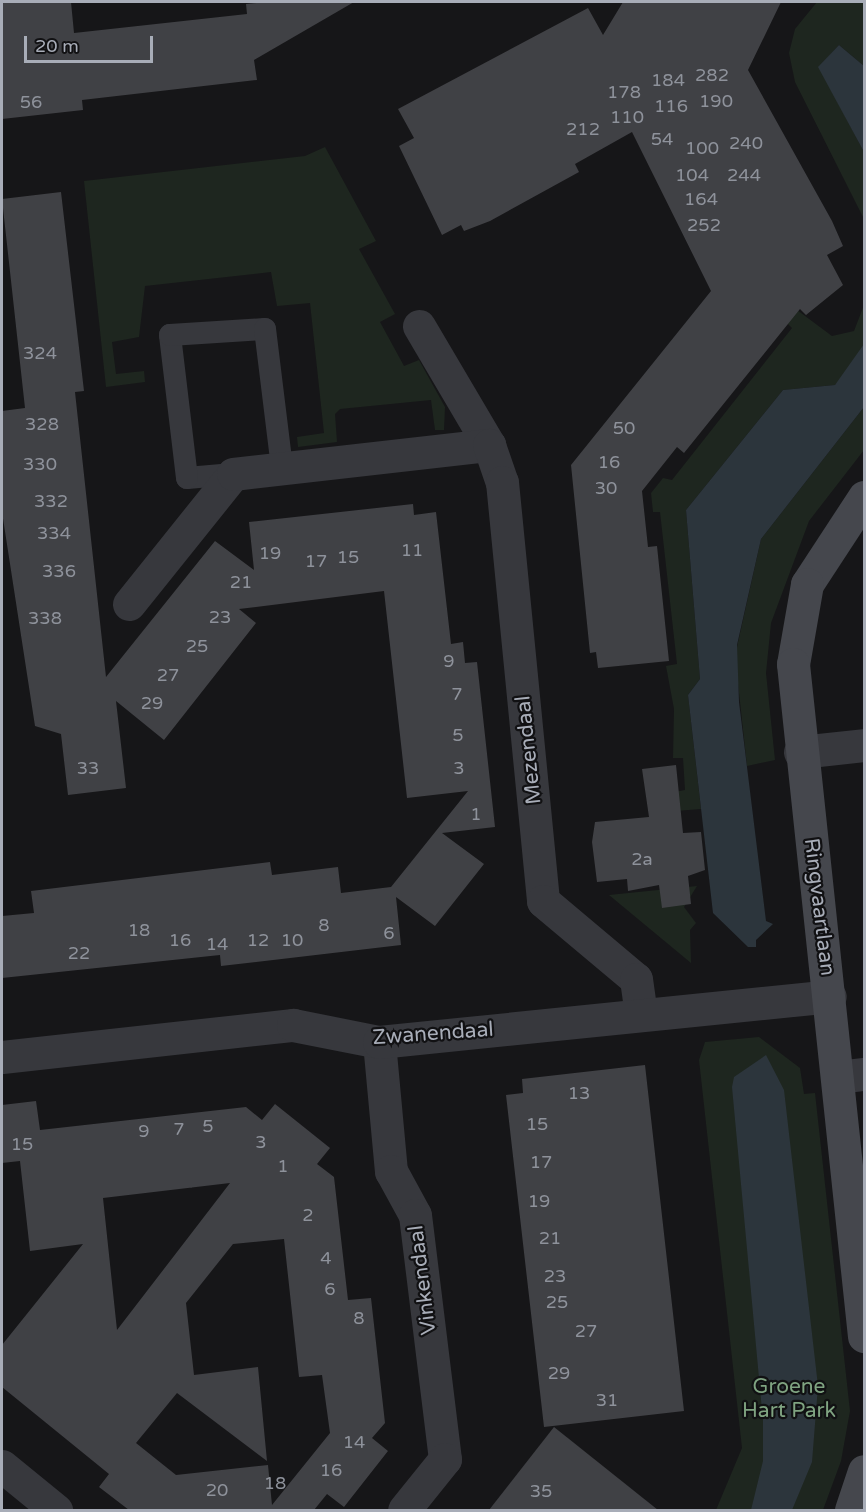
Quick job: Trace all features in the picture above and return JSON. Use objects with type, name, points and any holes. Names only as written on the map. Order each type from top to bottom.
[{"type":"street","name":"Mezendaal","points":[[419,326],[489,445],[502,482],[543,901],[636,979],[642,1015]]},
{"type":"street","points":[[129,604],[233,474],[489,445]]},
{"type":"street","name":"Ringvaartlaan","points":[[864,497],[807,584],[793,664],[800,752],[830,996],[851,1075],[864,1336]]},
{"type":"street","points":[[800,752],[864,745]]},
{"type":"street","name":"Zwanendaal","points":[[2,1057],[293,1025],[379,1042],[830,996]]},
{"type":"street","name":"Vinkendaal","points":[[379,1042],[391,1171],[415,1215],[445,1459],[404,1510]]},
{"type":"street","points":[[2,1466],[56,1510]]},
{"type":"street","points":[[851,1510],[864,1471]]},
{"type":"lane","points":[[233,474],[187,478],[170,335],[262,326],[282,468]]},
{"type":"green space","points":[[817,2],[864,2],[864,66],[839,45],[819,67],[864,152],[864,219],[795,82],[789,53],[795,29]]},
{"type":"green space","points":[[325,147],[376,241],[359,249],[395,314],[380,322],[404,366],[419,360],[445,407],[444,430],[435,430],[431,400],[340,409],[335,414],[337,442],[298,447],[297,437],[324,433],[310,303],[277,306],[271,272],[145,286],[139,337],[112,342],[116,374],[144,371],[145,382],[106,387],[84,181],[305,156]]},
{"type":"green space","points":[[864,305],[864,344],[848,372],[835,385],[783,390],[686,510],[700,679],[688,695],[701,809],[650,813],[648,797],[685,790],[683,758],[673,758],[674,709],[666,666],[677,664],[660,512],[653,512],[651,493],[663,478],[672,480],[792,328],[786,322],[797,310],[832,336],[854,331]]},
{"type":"green space","points":[[864,407],[864,450],[809,521],[771,623],[766,673],[775,760],[747,766],[735,656],[761,539]]},
{"type":"green space","points":[[697,886],[684,907],[696,923],[690,930],[691,963],[609,895]]},
{"type":"green space","name":"Groene Hart Park","points":[[759,1037],[800,1068],[804,1094],[815,1093],[850,1411],[841,1461],[823,1510],[716,1510],[742,1448],[699,1060],[705,1042]]},
{"type":"shaded area","points":[[839,45],[864,66],[864,152],[818,67]]},
{"type":"shaded area","points":[[864,344],[864,407],[761,539],[737,645],[739,702],[766,921],[773,924],[756,940],[756,947],[748,947],[713,913],[688,695],[700,679],[686,510],[783,390],[835,385]]},
{"type":"shaded area","points":[[766,1055],[784,1090],[818,1386],[812,1462],[792,1510],[751,1510],[763,1461],[763,1421],[732,1087],[734,1077]]},
{"type":"building","points":[[2,2],[71,2],[74,33],[247,14],[246,4],[354,2],[254,60],[257,80],[82,100],[83,110],[2,119]]},
{"type":"building","points":[[623,2],[781,2],[748,70],[832,221],[843,246],[827,255],[843,285],[806,315],[800,309],[684,453],[677,447],[642,491],[648,547],[657,546],[669,661],[598,668],[596,652],[590,653],[571,465],[711,291],[632,132],[575,164],[579,172],[490,221],[464,231],[461,225],[442,235],[399,146],[414,138],[398,109],[588,8],[603,35]]},
{"type":"building","points":[[61,192],[84,391],[75,392],[106,677],[215,541],[254,570],[249,522],[413,504],[414,515],[436,512],[451,644],[463,642],[465,663],[477,662],[495,827],[442,833],[484,864],[435,926],[396,897],[401,945],[221,966],[220,955],[2,978],[2,916],[34,913],[31,891],[270,862],[272,875],[338,867],[341,893],[391,887],[468,791],[407,798],[384,591],[239,609],[256,623],[164,740],[116,701],[126,788],[68,795],[61,734],[35,726],[2,512],[2,411],[25,408],[2,199]]},
{"type":"building","points":[[676,765],[683,833],[701,832],[705,870],[688,876],[691,904],[662,908],[659,885],[628,891],[627,879],[597,882],[592,842],[595,822],[649,817],[642,769]]},
{"type":"building","points":[[645,1065],[684,1411],[544,1427],[506,1095],[523,1093],[522,1079]]},
{"type":"building","points":[[36,1101],[40,1130],[246,1107],[262,1120],[275,1104],[330,1148],[317,1164],[334,1177],[348,1300],[371,1298],[385,1423],[372,1438],[388,1451],[344,1507],[327,1494],[314,1510],[129,1510],[99,1487],[109,1474],[2,1387],[2,1345],[83,1244],[30,1251],[20,1161],[2,1163],[2,1105]],"holes":[[[230,1183],[187,1239],[117,1330],[103,1198]],[[284,1239],[299,1377],[322,1375],[330,1433],[272,1505],[268,1465],[176,1475],[136,1443],[177,1393],[267,1461],[258,1367],[194,1375],[186,1303],[233,1244]]]},
{"type":"building","points":[[554,1427],[658,1510],[489,1510]]}]
